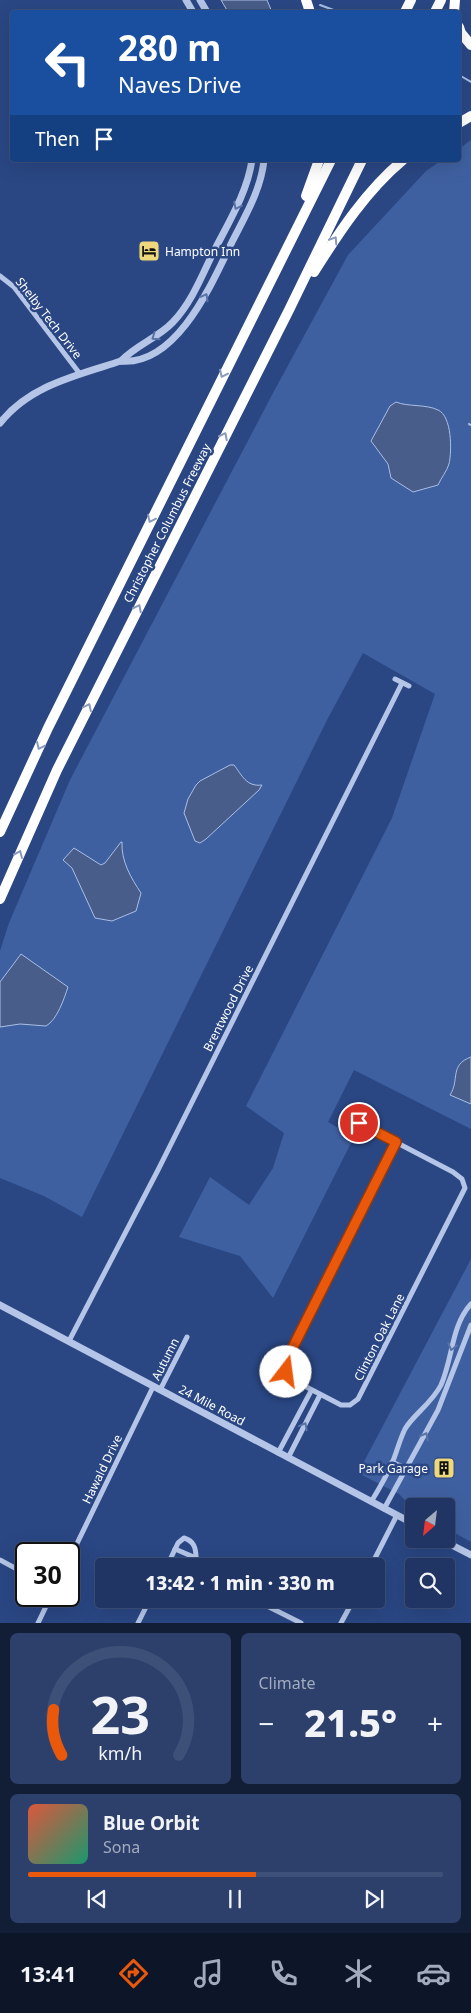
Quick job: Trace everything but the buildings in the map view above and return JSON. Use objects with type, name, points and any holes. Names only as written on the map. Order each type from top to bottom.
[{"type":"highway","points":[[461,33],[471,45]]},
{"type":"highway","points":[[274,273],[318,162]]},
{"type":"highway","name":"Christopher Columbus Freeway","points":[[0,832],[48,728],[330,162]]},
{"type":"highway","name":"Christopher Columbus Freeway","points":[[0,899],[57,770],[361,162]]},
{"type":"highway","points":[[288,310],[343,226],[363,200],[401,162]]},
{"type":"street","points":[[121,361],[130,351],[153,339],[166,329],[184,308],[240,200],[248,179],[252,162]]},
{"type":"street","points":[[0,423],[31,394],[48,385],[121,361],[135,362],[153,353],[177,335],[189,322],[209,289],[251,204],[259,184],[264,162]]},
{"type":"street","name":"Shelby Tech Drive","points":[[0,276],[14,287],[80,374]]},
{"type":"street","points":[[184,308],[184,317],[189,322]]},
{"type":"street","points":[[396,679],[409,686]]},
{"type":"street","name":"Brentwood Drive","points":[[69,1342],[167,1152],[402,683]]},
{"type":"street","points":[[359,1123],[396,1142]]},
{"type":"street","name":"Clinton Oak Lane","points":[[396,1142],[453,1172],[464,1183],[464,1194],[357,1401],[350,1405],[341,1405],[311,1391],[288,1376],[285,1369],[286,1361],[396,1142]]},
{"type":"street","points":[[384,1509],[438,1410],[447,1378],[457,1326],[464,1312],[471,1304]]},
{"type":"street","name":"24 Mile Road","points":[[0,1305],[405,1519]]},
{"type":"street","points":[[371,1502],[392,1462],[406,1428],[427,1406],[447,1378],[471,1325]]},
{"type":"street","name":"Autumn","points":[[157,1388],[187,1337]]},
{"type":"street","name":"Hawald Drive","points":[[78,1542],[157,1388]]},
{"type":"street","points":[[278,1453],[311,1391]]},
{"type":"street","points":[[288,1458],[320,1395]]},
{"type":"street","points":[[392,1462],[405,1468]]},
{"type":"street","points":[[375,1558],[397,1515]]},
{"type":"street","points":[[171,1558],[175,1549],[178,1543],[184,1538],[190,1540],[196,1548],[196,1558],[175,1549]]},
{"type":"street","points":[[455,1547],[471,1555]]},
{"type":"street","points":[[0,1560],[15,1568]]},
{"type":"street","points":[[38,1623],[46,1607]]},
{"type":"street","points":[[138,1623],[146,1608]]},
{"type":"street","points":[[271,1608],[301,1623]]},
{"type":"street","points":[[341,1623],[349,1608]]},
{"type":"shaded area","points":[[221,0],[267,0],[271,10],[227,10]]},
{"type":"shaded area","points":[[471,140],[471,1129],[354,1070],[328,1122],[354,1137],[273,1298],[240,1256],[179,1237],[210,1177],[249,1205],[273,1168],[284,1133],[246,1106],[392,818],[435,694],[363,653],[327,720],[82,1217],[44,1196],[0,1178],[0,951],[9,923],[70,780],[273,393],[348,255],[426,171],[439,162],[461,162],[461,148]]},
{"type":"shaded area","points":[[396,402],[433,408],[443,414],[446,419],[451,443],[450,458],[448,467],[438,485],[413,492],[391,478],[388,464],[371,441],[390,406]]},
{"type":"shaded area","points":[[230,765],[234,765],[248,782],[262,785],[259,790],[206,839],[200,843],[195,841],[184,813],[188,799],[200,781]]},
{"type":"shaded area","points":[[121,842],[127,869],[141,893],[136,911],[112,921],[95,918],[72,868],[63,860],[74,848],[101,865],[105,863]]},
{"type":"shaded area","points":[[21,954],[68,987],[57,1014],[46,1026],[20,1024],[0,1027],[0,982]]},
{"type":"shaded area","points":[[471,1057],[471,1104],[450,1095],[457,1069],[464,1060]]},
{"type":"shaded area","points":[[471,1259],[471,1542],[455,1533],[455,1498],[405,1498],[405,1500],[399,1494],[358,1473]]},
{"type":"waterway","points":[[320,5],[334,10]]},
{"type":"waterway","points":[[461,76],[471,82]]},
{"type":"place","name":"Hampton Inn","points":[[149,251]]},
{"type":"place","name":"Park Garage","points":[[444,1468]]},
{"type":"route","points":[[286,1372],[285,1365],[288,1357],[396,1142],[359,1123]]}]
